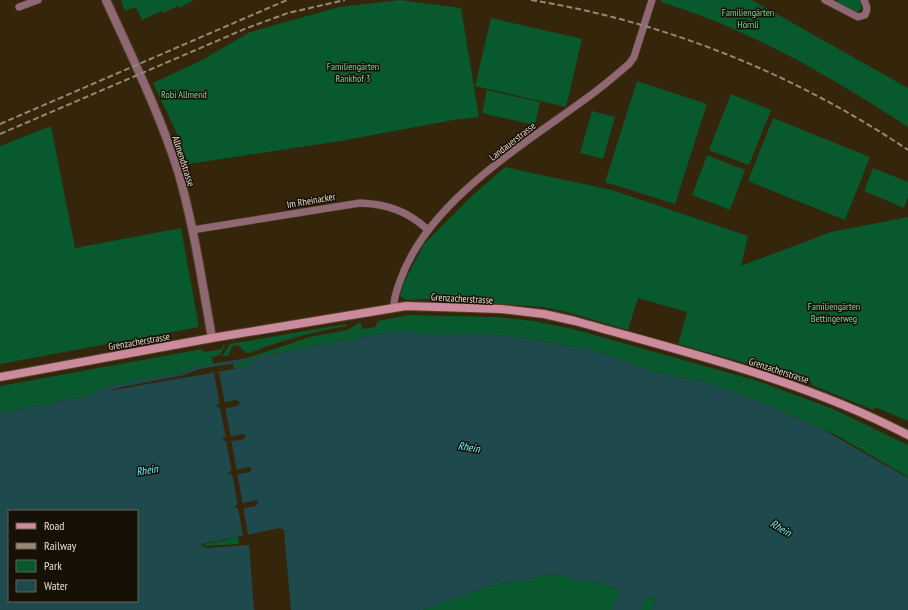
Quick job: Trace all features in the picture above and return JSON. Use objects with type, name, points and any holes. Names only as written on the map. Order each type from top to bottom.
[{"type":"main road","name":"Grenzacherstrasse","points":[[0,377],[212,338],[394,308],[438,306],[501,310],[544,314],[575,321],[746,369],[800,387],[852,408],[908,435]]},
{"type":"street","points":[[19,7],[38,0]]},
{"type":"street","name":"Allmendstrasse","points":[[106,0],[167,140],[184,195],[192,230],[212,338]]},
{"type":"street","name":"Landauerstrasse","points":[[394,308],[394,300],[403,272],[417,244],[427,229],[475,182],[540,131],[586,100],[629,64],[634,57],[652,0]]},
{"type":"street","points":[[825,0],[858,17],[865,15],[867,12],[868,8],[864,0]]},
{"type":"street","name":"Im Rheinacker","points":[[192,230],[349,203],[381,204],[397,209],[418,220],[427,229]]},
{"type":"green space","points":[[121,0],[194,0],[179,8],[178,6],[163,13],[162,11],[142,20],[136,7],[125,11]]},
{"type":"green space","name":"Familiengärten Rankhof 3","points":[[400,0],[461,8],[479,117],[453,120],[341,141],[188,164],[179,138],[153,83],[202,60],[250,32],[339,7]]},
{"type":"green space","name":"Familiengärten Hörnli","points":[[662,0],[752,0],[908,88],[908,127],[850,90],[789,56],[726,26],[661,2]]},
{"type":"green space","points":[[861,0],[862,8],[856,13],[838,4],[836,1]]},
{"type":"green space","points":[[491,18],[582,39],[566,107],[475,86]]},
{"type":"green space","points":[[637,81],[707,104],[675,204],[605,182]]},
{"type":"green space","points":[[487,90],[540,102],[535,125],[482,113]]},
{"type":"green space","points":[[731,94],[771,110],[749,165],[709,150]]},
{"type":"green space","points":[[592,111],[615,117],[603,159],[580,153]]},
{"type":"green space","points":[[773,118],[870,157],[845,220],[748,181]]},
{"type":"green space","points":[[51,126],[75,248],[181,228],[199,327],[0,364],[0,146]]},
{"type":"green space","points":[[707,155],[745,170],[730,210],[692,195]]},
{"type":"green space","name":"Familiengärten Bettingerweg","points":[[505,167],[612,190],[748,236],[741,266],[831,232],[908,217],[908,421],[875,407],[873,410],[812,385],[811,381],[806,383],[767,369],[678,344],[687,312],[638,298],[628,330],[567,312],[543,307],[432,299],[406,300],[400,296],[404,282],[424,244],[473,195]]},
{"type":"green space","points":[[873,168],[908,182],[908,197],[904,208],[864,191]]},
{"type":"green space","points":[[408,315],[495,317],[534,321],[573,329],[758,381],[833,409],[908,445],[908,477],[838,436],[752,398],[707,383],[656,372],[593,350],[517,337],[484,334],[425,335],[410,331],[396,331],[258,357],[256,361],[247,358],[310,337],[348,330],[360,322],[363,329],[375,327],[378,321]]},
{"type":"green space","points":[[346,324],[346,326],[297,337],[249,353],[246,353],[238,345],[232,346],[228,356],[222,356],[230,344]]},
{"type":"green space","points":[[223,345],[225,346],[220,355],[212,357],[213,364],[199,366],[184,372],[104,388],[91,395],[0,413],[0,386],[202,349],[204,352],[222,349]]},
{"type":"green space","points":[[247,361],[254,364],[252,366],[234,369],[233,363]]},
{"type":"green space","points":[[238,537],[239,544],[203,546],[205,544]]},
{"type":"green space","points":[[553,574],[619,588],[612,610],[423,610],[485,587]]},
{"type":"green space","points":[[646,595],[656,599],[652,610],[641,610]]},
{"type":"water","name":"Rhein","points":[[396,331],[410,331],[425,335],[484,334],[517,337],[593,350],[656,372],[708,383],[752,398],[822,429],[908,478],[908,610],[652,610],[656,599],[646,595],[641,610],[612,610],[619,588],[553,574],[485,587],[423,610],[291,610],[284,530],[280,528],[202,544],[202,546],[206,548],[249,545],[254,610],[0,610],[0,413],[91,395],[108,386],[184,372],[199,366],[247,358],[256,361],[258,357]],"holes":[[[247,361],[254,364],[251,366],[108,391],[184,375],[200,369]],[[236,400],[240,402],[238,406],[222,409],[216,406],[218,404]],[[242,434],[246,435],[244,439],[228,442],[222,440],[224,438]],[[248,467],[252,468],[250,472],[234,475],[228,473],[230,471]],[[256,500],[258,502],[256,506],[241,509],[234,507],[236,505]]]},
{"type":"pier","points":[[219,372],[225,405],[220,406],[214,373]]},
{"type":"pier","points":[[225,406],[231,438],[226,439],[220,407]]},
{"type":"pier","points":[[231,439],[237,471],[232,473],[226,440]]},
{"type":"pier","points":[[232,473],[237,473],[243,505],[238,506]]},
{"type":"pier","points":[[243,506],[248,535],[243,536],[238,507]]},
{"type":"railway","points":[[0,124],[287,0]]},
{"type":"railway","points":[[0,134],[247,28],[288,13],[345,0]]},
{"type":"railway","points":[[531,0],[631,22],[680,37],[728,55],[775,75],[820,98],[865,123],[908,150]]},
{"type":"park label","name":"Robi Allmend","points":[[184,94]]}]
